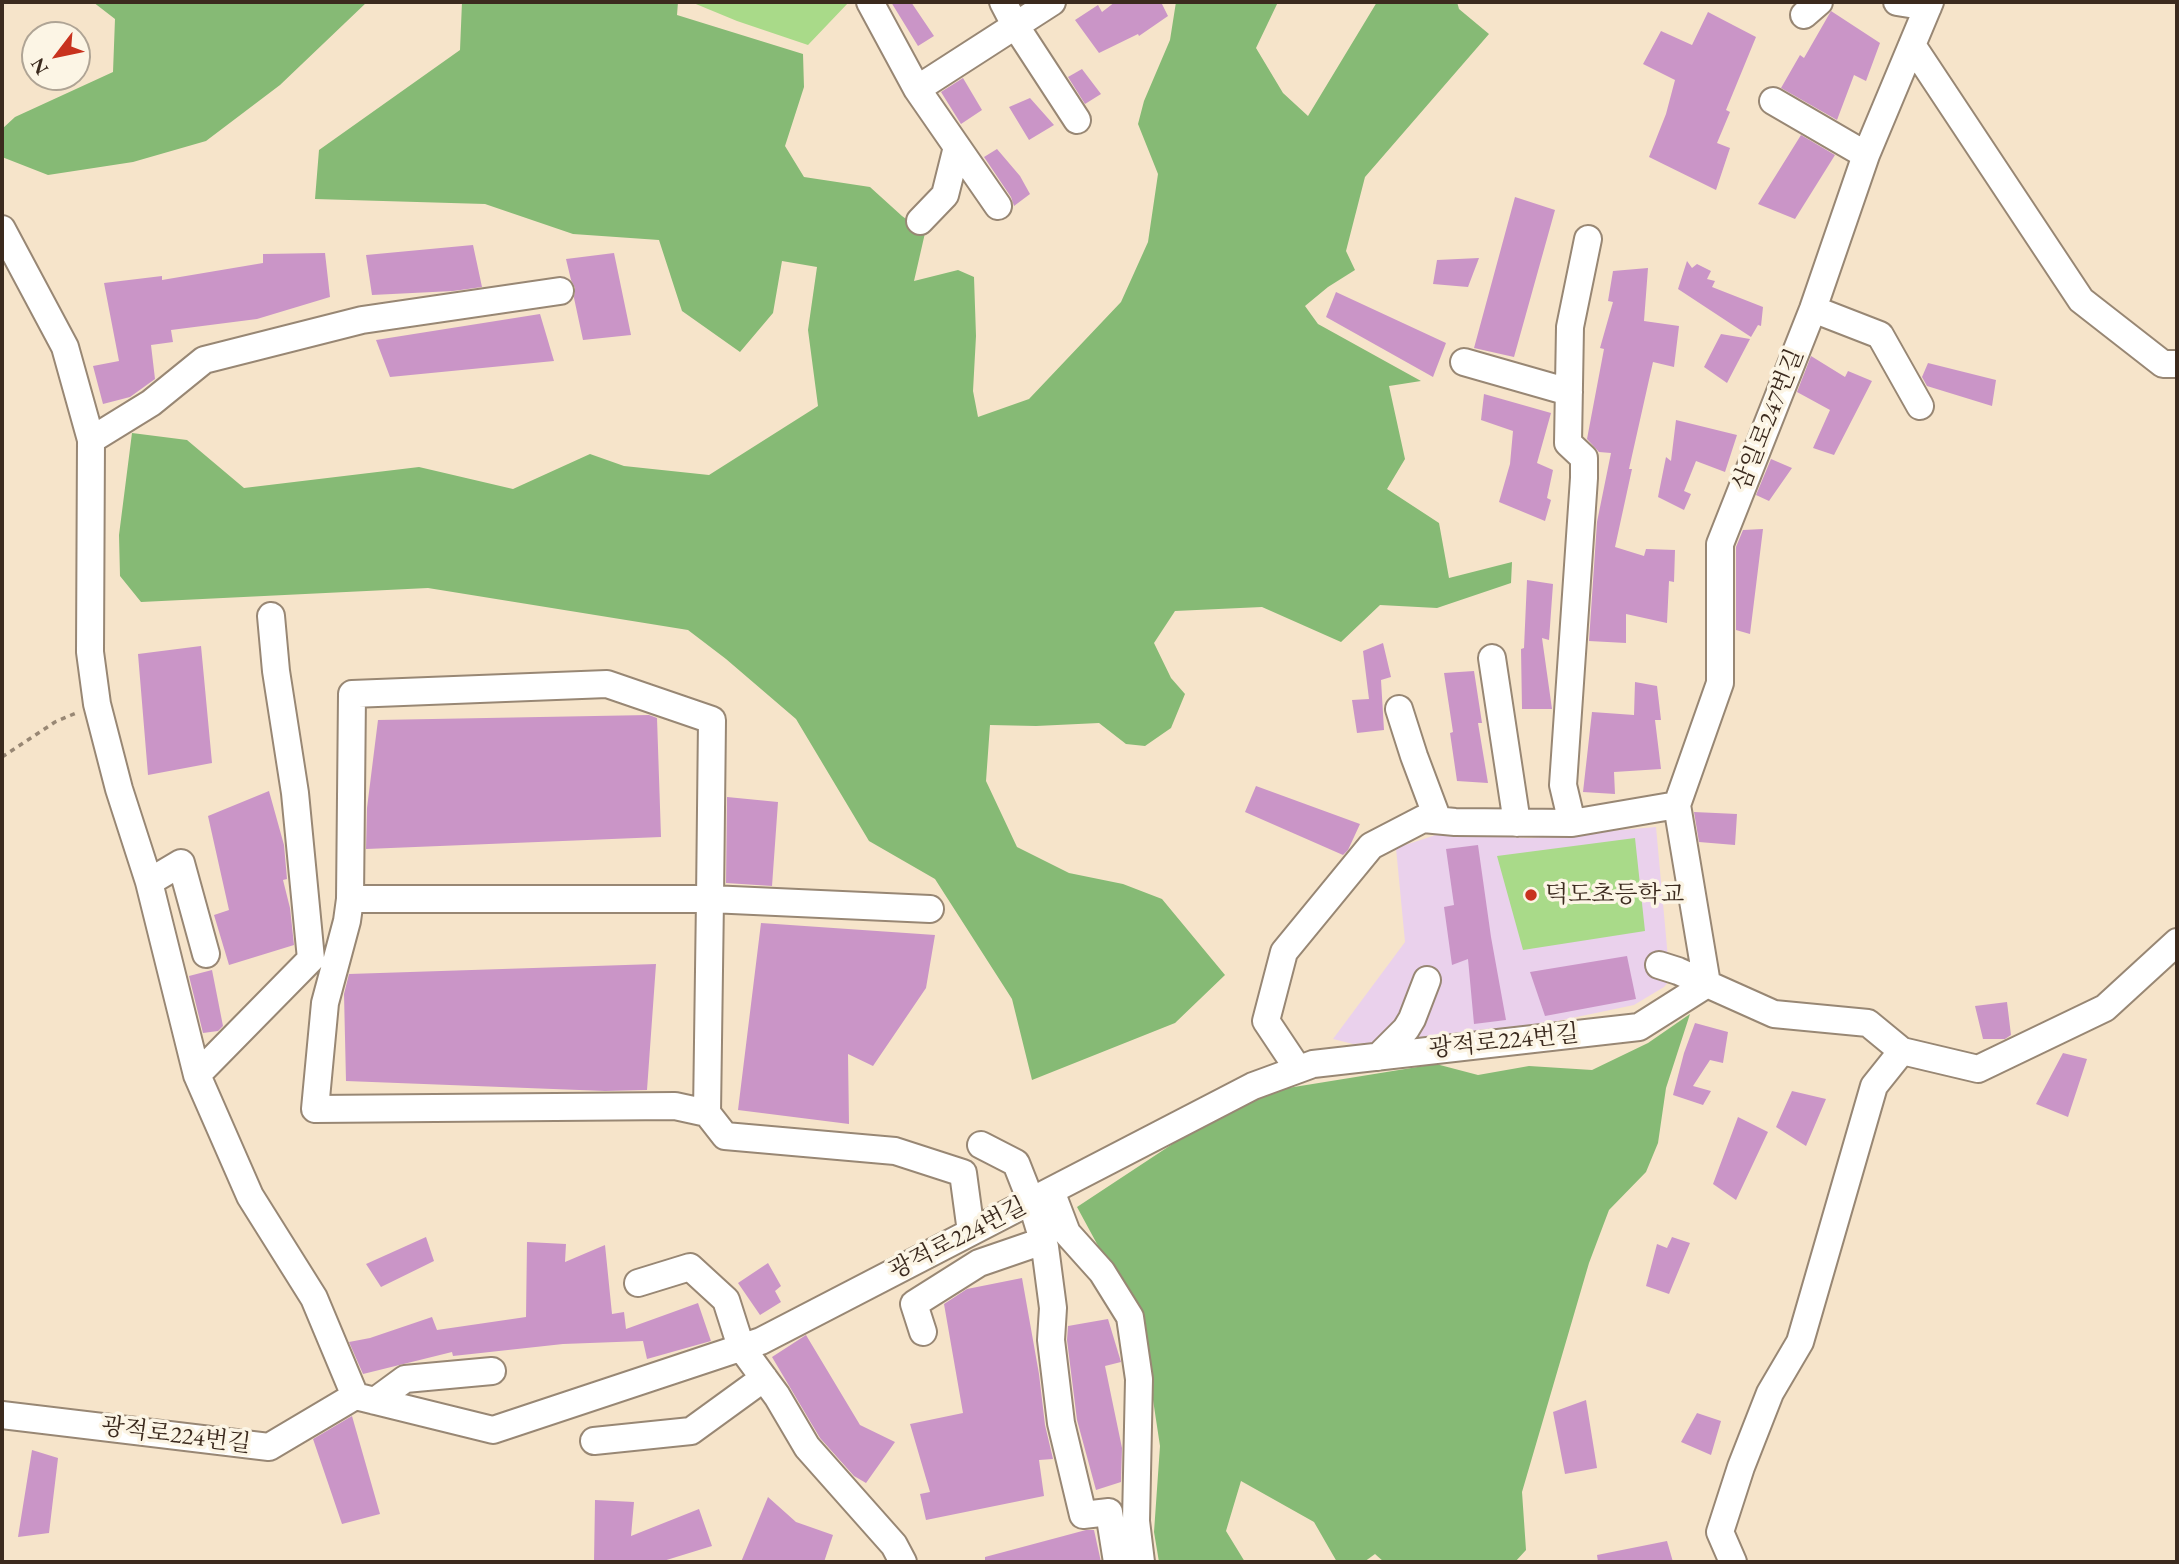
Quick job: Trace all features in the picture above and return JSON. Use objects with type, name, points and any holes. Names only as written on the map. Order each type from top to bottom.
[{"type":"street","points":[[870,2],[917,89],[998,206]]},
{"type":"street","points":[[1003,2],[1077,120]]},
{"type":"street","points":[[917,89],[1052,2]]},
{"type":"street","points":[[1897,2],[1929,4]]},
{"type":"street","name":"삼일로247번길","points":[[1707,984],[1677,805],[1720,683],[1720,544],[1813,309],[1867,155],[1929,4]]},
{"type":"street","points":[[1912,45],[2081,300],[2163,364],[2177,364]]},
{"type":"street","points":[[1773,101],[1867,155]]},
{"type":"street","points":[[920,221],[945,195],[957,147]]},
{"type":"street","points":[[2,229],[65,347],[91,439],[90,652],[97,704],[119,789],[149,882],[197,1075],[250,1196],[314,1298],[365,1399],[405,1379],[492,1371]]},
{"type":"street","points":[[1572,823],[1563,785],[1584,458],[1568,443],[1570,327],[1588,239]]},
{"type":"street","points":[[91,439],[151,403],[204,359],[362,320],[560,291]]},
{"type":"street","points":[[1813,309],[1880,335],[1920,406]]},
{"type":"street","points":[[1464,362],[1569,392]]},
{"type":"street","points":[[197,1075],[311,959],[295,793],[276,671],[271,616]]},
{"type":"street","points":[[1492,658],[1517,822]]},
{"type":"street","points":[[707,1113],[675,1106],[315,1109],[325,1003],[347,921],[350,899],[352,694],[607,684],[712,720],[707,1113],[725,1136],[895,1151],[963,1173],[971,1232]]},
{"type":"street","points":[[1399,709],[1438,820]]},
{"type":"street","points":[[1298,1069],[1266,1021],[1284,952],[1371,846],[1423,819],[1572,823],[1677,805]]},
{"type":"street","points":[[149,882],[181,863],[206,954]]},
{"type":"street","points":[[350,899],[710,899],[930,909]]},
{"type":"street","points":[[1659,965],[1774,1014],[1868,1023],[1902,1051],[1978,1069],[2105,1008],[2177,942]]},
{"type":"street","points":[[1378,1056],[1406,1029],[1427,980]]},
{"type":"street","name":"광적로224번길","points":[[2,1416],[269,1447],[365,1399],[494,1430],[761,1341],[1253,1086],[1298,1069],[1313,1064],[1639,1027],[1707,984]]},
{"type":"street","points":[[1733,1562],[1720,1532],[1741,1467],[1770,1393],[1800,1342],[1874,1086],[1902,1051]]},
{"type":"street","points":[[981,1145],[1016,1163],[1067,1233],[1102,1272],[1129,1317],[1139,1379],[1136,1521],[1141,1562]]},
{"type":"street","points":[[1041,1196],[1043,1241],[1053,1308],[1051,1340],[1061,1423],[1083,1515],[1110,1512],[1118,1562]]},
{"type":"street","points":[[923,1332],[914,1304],[979,1264],[1043,1241]]},
{"type":"street","points":[[638,1283],[690,1267],[726,1300],[741,1348],[777,1396],[807,1447],[894,1545],[903,1562]]},
{"type":"street","points":[[594,1441],[691,1431],[764,1378]]},
{"type":"path","points":[[2,757],[55,722],[97,704]]},
{"type":"shaded area","name":"덕도초등학교","points":[[1656,827],[1670,980],[1664,987],[1634,1005],[1500,1033],[1353,1044],[1333,1039],[1405,942],[1396,848],[1442,833],[1529,838]]},
{"type":"green space","points":[[93,2],[367,2],[280,85],[206,141],[133,162],[48,175],[2,157],[2,129],[15,117],[72,91],[91,91],[91,82],[113,72],[115,19]]},
{"type":"green space","points":[[462,2],[678,2],[677,15],[803,54],[804,87],[785,146],[804,177],[870,187],[925,233],[914,281],[958,270],[974,277],[976,336],[973,391],[978,417],[1029,399],[1121,302],[1148,242],[1158,174],[1138,124],[1144,101],[1170,40],[1176,2],[1278,2],[1256,48],[1283,93],[1308,116],[1377,2],[1457,2],[1459,9],[1489,34],[1365,177],[1346,251],[1355,270],[1305,306],[1318,324],[1421,381],[1389,386],[1405,459],[1387,489],[1439,523],[1449,578],[1512,562],[1511,583],[1437,608],[1380,605],[1341,642],[1262,607],[1175,611],[1154,643],[1171,678],[1185,694],[1171,728],[1145,746],[1126,744],[1099,723],[990,725],[986,781],[1017,847],[1069,873],[1123,884],[1162,899],[1225,975],[1175,1023],[1032,1080],[1012,999],[935,879],[869,841],[796,719],[688,630],[428,588],[141,602],[120,576],[119,535],[132,433],[187,440],[244,488],[419,467],[513,489],[590,454],[624,466],[709,475],[818,406],[808,330],[817,267],[782,261],[773,313],[740,352],[682,311],[659,240],[573,234],[485,204],[315,199],[319,150],[460,50]]},
{"type":"green space","points":[[691,2],[849,2],[808,45]]},
{"type":"green space","points":[[1635,838],[1645,931],[1523,950],[1497,856]]},
{"type":"green space","points":[[1690,1014],[1666,1088],[1658,1143],[1646,1172],[1609,1210],[1589,1263],[1522,1492],[1526,1550],[1515,1562],[1384,1562],[1375,1554],[1364,1562],[1337,1562],[1314,1522],[1241,1481],[1226,1531],[1245,1562],[1159,1562],[1154,1532],[1160,1446],[1142,1327],[1077,1207],[1218,1114],[1257,1093],[1436,1064],[1478,1075],[1529,1066],[1592,1070],[1648,1043]]},
{"type":"building","points":[[891,2],[911,2],[934,36],[918,46]]},
{"type":"building","points":[[1115,2],[1161,2],[1168,16],[1139,36],[1138,34],[1099,53],[1075,20],[1098,5],[1102,12]]},
{"type":"building","points":[[1831,11],[1880,43],[1866,81],[1854,75],[1837,120],[1781,88],[1800,55],[1804,58]]},
{"type":"building","points":[[1708,12],[1756,37],[1726,110],[1730,112],[1717,143],[1730,148],[1716,190],[1649,157],[1666,114],[1675,80],[1643,64],[1661,31],[1692,45]]},
{"type":"building","points":[[1082,69],[1101,94],[1085,104],[1068,77]]},
{"type":"building","points":[[963,78],[982,110],[961,124],[941,92]]},
{"type":"building","points":[[1030,98],[1054,125],[1029,140],[1009,107]]},
{"type":"building","points":[[1801,135],[1835,155],[1795,219],[1758,204]]},
{"type":"building","points":[[997,149],[1020,176],[1030,194],[1014,206],[1011,197],[984,157]]},
{"type":"building","points":[[1515,197],[1555,210],[1514,357],[1474,348]]},
{"type":"building","points":[[473,245],[482,287],[372,295],[366,255]]},
{"type":"building","points":[[325,253],[330,297],[257,319],[171,330],[173,342],[151,345],[155,379],[130,397],[103,404],[93,366],[119,361],[104,283],[162,276],[162,280],[263,263],[263,254]]},
{"type":"building","points":[[614,253],[631,335],[583,340],[574,298],[575,288],[566,259]]},
{"type":"building","points":[[1479,258],[1468,287],[1433,284],[1437,260]]},
{"type":"building","points":[[1687,261],[1692,268],[1697,264],[1711,271],[1707,279],[1715,281],[1712,287],[1763,307],[1761,326],[1758,325],[1751,337],[1678,289]]},
{"type":"building","points":[[1648,268],[1644,321],[1679,326],[1674,367],[1653,362],[1615,547],[1644,556],[1646,549],[1675,550],[1674,582],[1669,581],[1667,623],[1626,614],[1626,643],[1589,641],[1597,522],[1611,453],[1599,452],[1587,439],[1604,349],[1600,348],[1613,302],[1608,301],[1613,271]]},
{"type":"building","points":[[1336,292],[1446,343],[1433,377],[1326,317]]},
{"type":"building","points":[[540,314],[554,361],[390,377],[376,340]]},
{"type":"building","points":[[1721,334],[1750,339],[1727,383],[1704,367]]},
{"type":"building","points":[[1811,356],[1845,377],[1848,371],[1872,381],[1834,455],[1813,448],[1830,410],[1797,392]]},
{"type":"building","points":[[1928,363],[1996,380],[1992,406],[1927,386],[1922,377]]},
{"type":"building","points":[[1484,394],[1551,413],[1537,463],[1553,470],[1547,498],[1551,500],[1545,521],[1499,502],[1510,464],[1513,431],[1481,420]]},
{"type":"building","points":[[1676,420],[1737,435],[1725,472],[1696,461],[1684,491],[1691,494],[1684,510],[1658,497],[1666,457],[1671,461]]},
{"type":"building","points":[[1771,459],[1792,468],[1769,501],[1756,495]]},
{"type":"building","points":[[1763,529],[1750,634],[1736,630],[1736,547],[1743,530]]},
{"type":"building","points":[[1527,580],[1553,584],[1549,640],[1542,638],[1552,709],[1522,709],[1521,649],[1524,648]]},
{"type":"building","points":[[1383,643],[1391,677],[1381,680],[1384,730],[1357,733],[1352,700],[1369,699],[1363,651]]},
{"type":"building","points":[[201,646],[212,763],[148,775],[138,654]]},
{"type":"building","points":[[1474,671],[1482,723],[1478,723],[1488,783],[1457,781],[1450,733],[1453,732],[1444,673]]},
{"type":"building","points":[[1635,682],[1657,686],[1661,720],[1655,720],[1661,769],[1614,772],[1615,794],[1583,792],[1592,712],[1634,715]]},
{"type":"building","points":[[649,715],[657,718],[661,837],[366,849],[367,808],[378,720]]},
{"type":"building","points":[[1256,786],[1360,824],[1348,850],[1343,855],[1245,812]]},
{"type":"building","points":[[269,791],[284,845],[287,879],[283,880],[290,908],[294,945],[229,965],[214,915],[229,910],[208,816]]},
{"type":"building","points":[[727,797],[778,802],[772,886],[726,883]]},
{"type":"building","points":[[1694,812],[1737,814],[1735,845],[1699,842]]},
{"type":"building","points":[[1478,845],[1506,1020],[1474,1024],[1468,959],[1452,965],[1444,907],[1454,905],[1446,849]]},
{"type":"building","points":[[761,923],[935,935],[926,988],[873,1066],[848,1054],[849,1124],[738,1110]]},
{"type":"building","points":[[1627,956],[1636,999],[1545,1016],[1530,972]]},
{"type":"building","points":[[656,964],[647,1090],[605,1091],[346,1081],[344,994],[349,974]]},
{"type":"building","points":[[212,970],[223,1026],[218,1031],[203,1033],[189,976]]},
{"type":"building","points":[[2007,1002],[2011,1035],[2005,1039],[1983,1039],[1975,1006]]},
{"type":"building","points":[[1695,1023],[1728,1032],[1723,1063],[1710,1060],[1693,1086],[1711,1091],[1703,1105],[1673,1095]]},
{"type":"building","points":[[2063,1053],[2087,1059],[2068,1117],[2036,1104]]},
{"type":"building","points":[[1792,1091],[1826,1099],[1806,1146],[1776,1127]]},
{"type":"building","points":[[1738,1117],[1768,1132],[1736,1200],[1713,1184]]},
{"type":"building","points":[[426,1237],[434,1261],[381,1287],[366,1264]]},
{"type":"building","points":[[1672,1237],[1690,1243],[1669,1294],[1646,1286],[1657,1244],[1667,1248]]},
{"type":"building","points":[[527,1242],[566,1244],[565,1262],[605,1245],[612,1314],[624,1312],[626,1329],[698,1303],[711,1341],[647,1359],[643,1341],[563,1344],[453,1356],[452,1352],[363,1374],[349,1342],[370,1338],[432,1317],[437,1330],[526,1317]]},
{"type":"building","points":[[768,1263],[781,1286],[775,1291],[781,1302],[760,1315],[738,1283]]},
{"type":"building","points":[[1022,1278],[1045,1425],[1053,1459],[1039,1460],[1044,1496],[926,1520],[920,1494],[930,1492],[910,1424],[963,1413],[944,1304],[967,1289]]},
{"type":"building","points":[[1108,1319],[1121,1362],[1105,1366],[1122,1448],[1121,1482],[1096,1490],[1077,1420],[1067,1340],[1068,1326]]},
{"type":"building","points":[[806,1335],[860,1425],[895,1442],[866,1483],[854,1476],[820,1438],[772,1357]]},
{"type":"building","points":[[1586,1400],[1597,1468],[1565,1474],[1553,1412]]},
{"type":"building","points":[[1697,1413],[1721,1421],[1711,1455],[1681,1442]]},
{"type":"building","points":[[352,1416],[380,1514],[342,1524],[313,1439]]},
{"type":"building","points":[[32,1450],[58,1458],[49,1533],[18,1537]]},
{"type":"building","points":[[768,1497],[796,1522],[833,1535],[824,1562],[741,1562]]},
{"type":"building","points":[[595,1500],[634,1502],[631,1536],[699,1509],[712,1546],[660,1562],[594,1562]]},
{"type":"building","points":[[1094,1530],[1101,1562],[985,1562],[985,1557]]},
{"type":"building","points":[[1667,1541],[1673,1562],[1598,1562],[1597,1555]]},
{"type":"place","name":"덕도초등학교","points":[[1531,895]]}]
